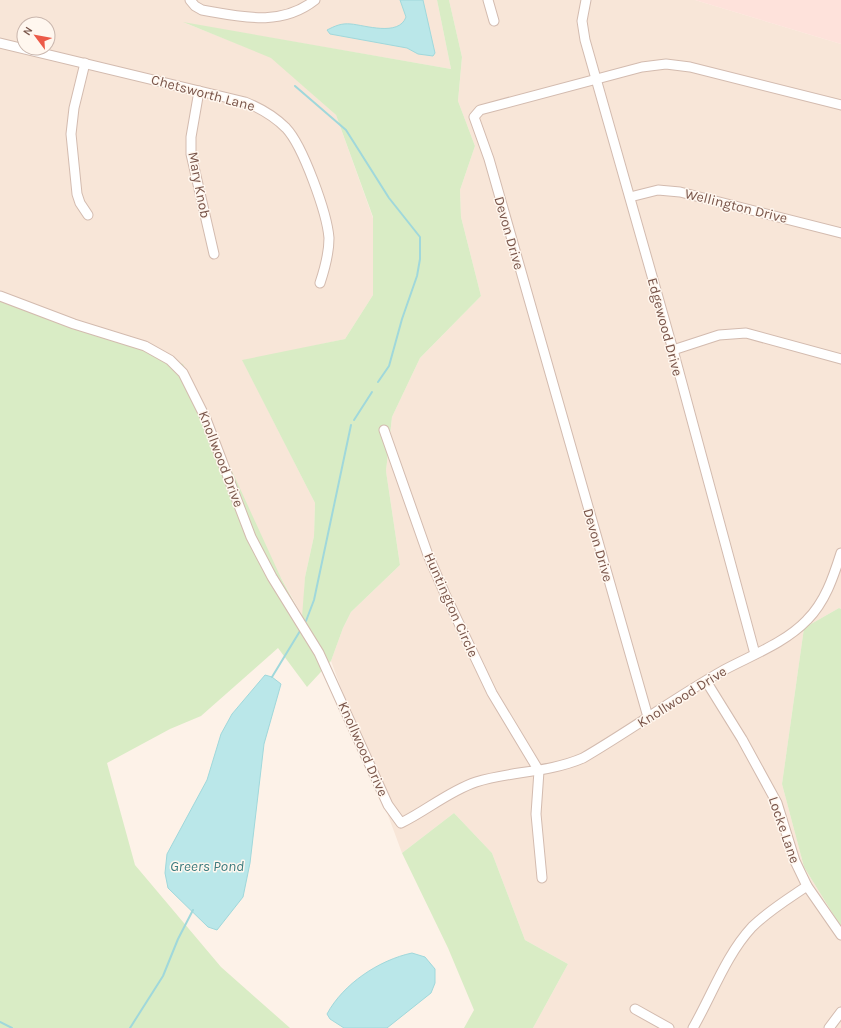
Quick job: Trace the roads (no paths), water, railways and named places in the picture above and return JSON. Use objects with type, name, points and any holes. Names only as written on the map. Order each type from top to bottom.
[{"type":"street","points":[[190,0],[195,6],[202,10],[260,19],[291,14],[306,8],[316,0]]},
{"type":"street","points":[[488,0],[494,21]]},
{"type":"street","name":"Edgewood Drive","points":[[586,0],[582,14],[583,29],[673,350],[755,654]]},
{"type":"street","name":"Chetsworth Lane","points":[[0,43],[245,102],[256,106],[279,121],[294,139],[310,173],[328,233],[327,262],[320,283]]},
{"type":"street","points":[[84,63],[74,108],[71,134],[77,194],[80,203],[88,215]]},
{"type":"street","name":"Devon Drive","points":[[648,717],[488,159],[474,118],[477,112],[486,108],[596,78],[642,67],[679,65],[784,89],[841,105]]},
{"type":"street","name":"Mary Knob","points":[[200,91],[192,123],[191,154],[214,254]]},
{"type":"street","name":"Wellington Drive","points":[[630,197],[658,190],[680,192],[841,233]]},
{"type":"street","name":"Knollwood Drive","points":[[0,296],[74,324],[145,346],[170,360],[184,373],[208,424],[251,536],[272,577],[319,653],[388,805],[401,824],[474,782],[507,775],[539,771],[572,763],[583,758],[706,681],[785,637],[802,625],[814,612],[829,588],[841,553]]},
{"type":"street","points":[[673,350],[719,335],[746,333],[841,359]]},
{"type":"street","name":"Huntington Circle","points":[[384,430],[426,548],[445,594],[492,693],[539,771]]},
{"type":"street","name":"Locke Lane","points":[[706,681],[746,745],[777,803],[795,861],[806,886],[841,935]]},
{"type":"street","points":[[539,771],[536,814],[542,878]]},
{"type":"street","points":[[693,1028],[745,936],[760,920],[806,886]]},
{"type":"street","points":[[635,1009],[669,1028]]},
{"type":"street","points":[[829,1028],[841,1012]]},
{"type":"water","points":[[400,0],[423,0],[435,53],[433,56],[418,54],[407,48],[330,34],[327,30],[344,24],[381,28],[396,27],[402,23],[406,17]]},
{"type":"water","name":"Greers Pond","points":[[265,675],[272,677],[281,684],[264,744],[250,863],[243,897],[217,930],[208,927],[168,888],[165,873],[167,854],[207,780],[221,734],[232,714]]},
{"type":"water","points":[[412,953],[425,957],[435,969],[435,983],[431,993],[387,1028],[344,1028],[330,1019],[327,1014],[342,993],[352,983],[375,967],[387,961]]},
{"type":"waterway","points":[[295,86],[346,130],[389,198],[420,237],[420,259],[417,276],[402,319],[389,366],[378,382]]},
{"type":"waterway","points":[[354,420],[372,392]]},
{"type":"waterway","points":[[306,621],[314,600],[351,425]]},
{"type":"waterway","points":[[272,677],[300,631]]},
{"type":"waterway","points":[[130,1028],[163,976],[178,939],[193,910]]},
{"type":"waterway","points":[[0,1022],[12,1028]]}]
